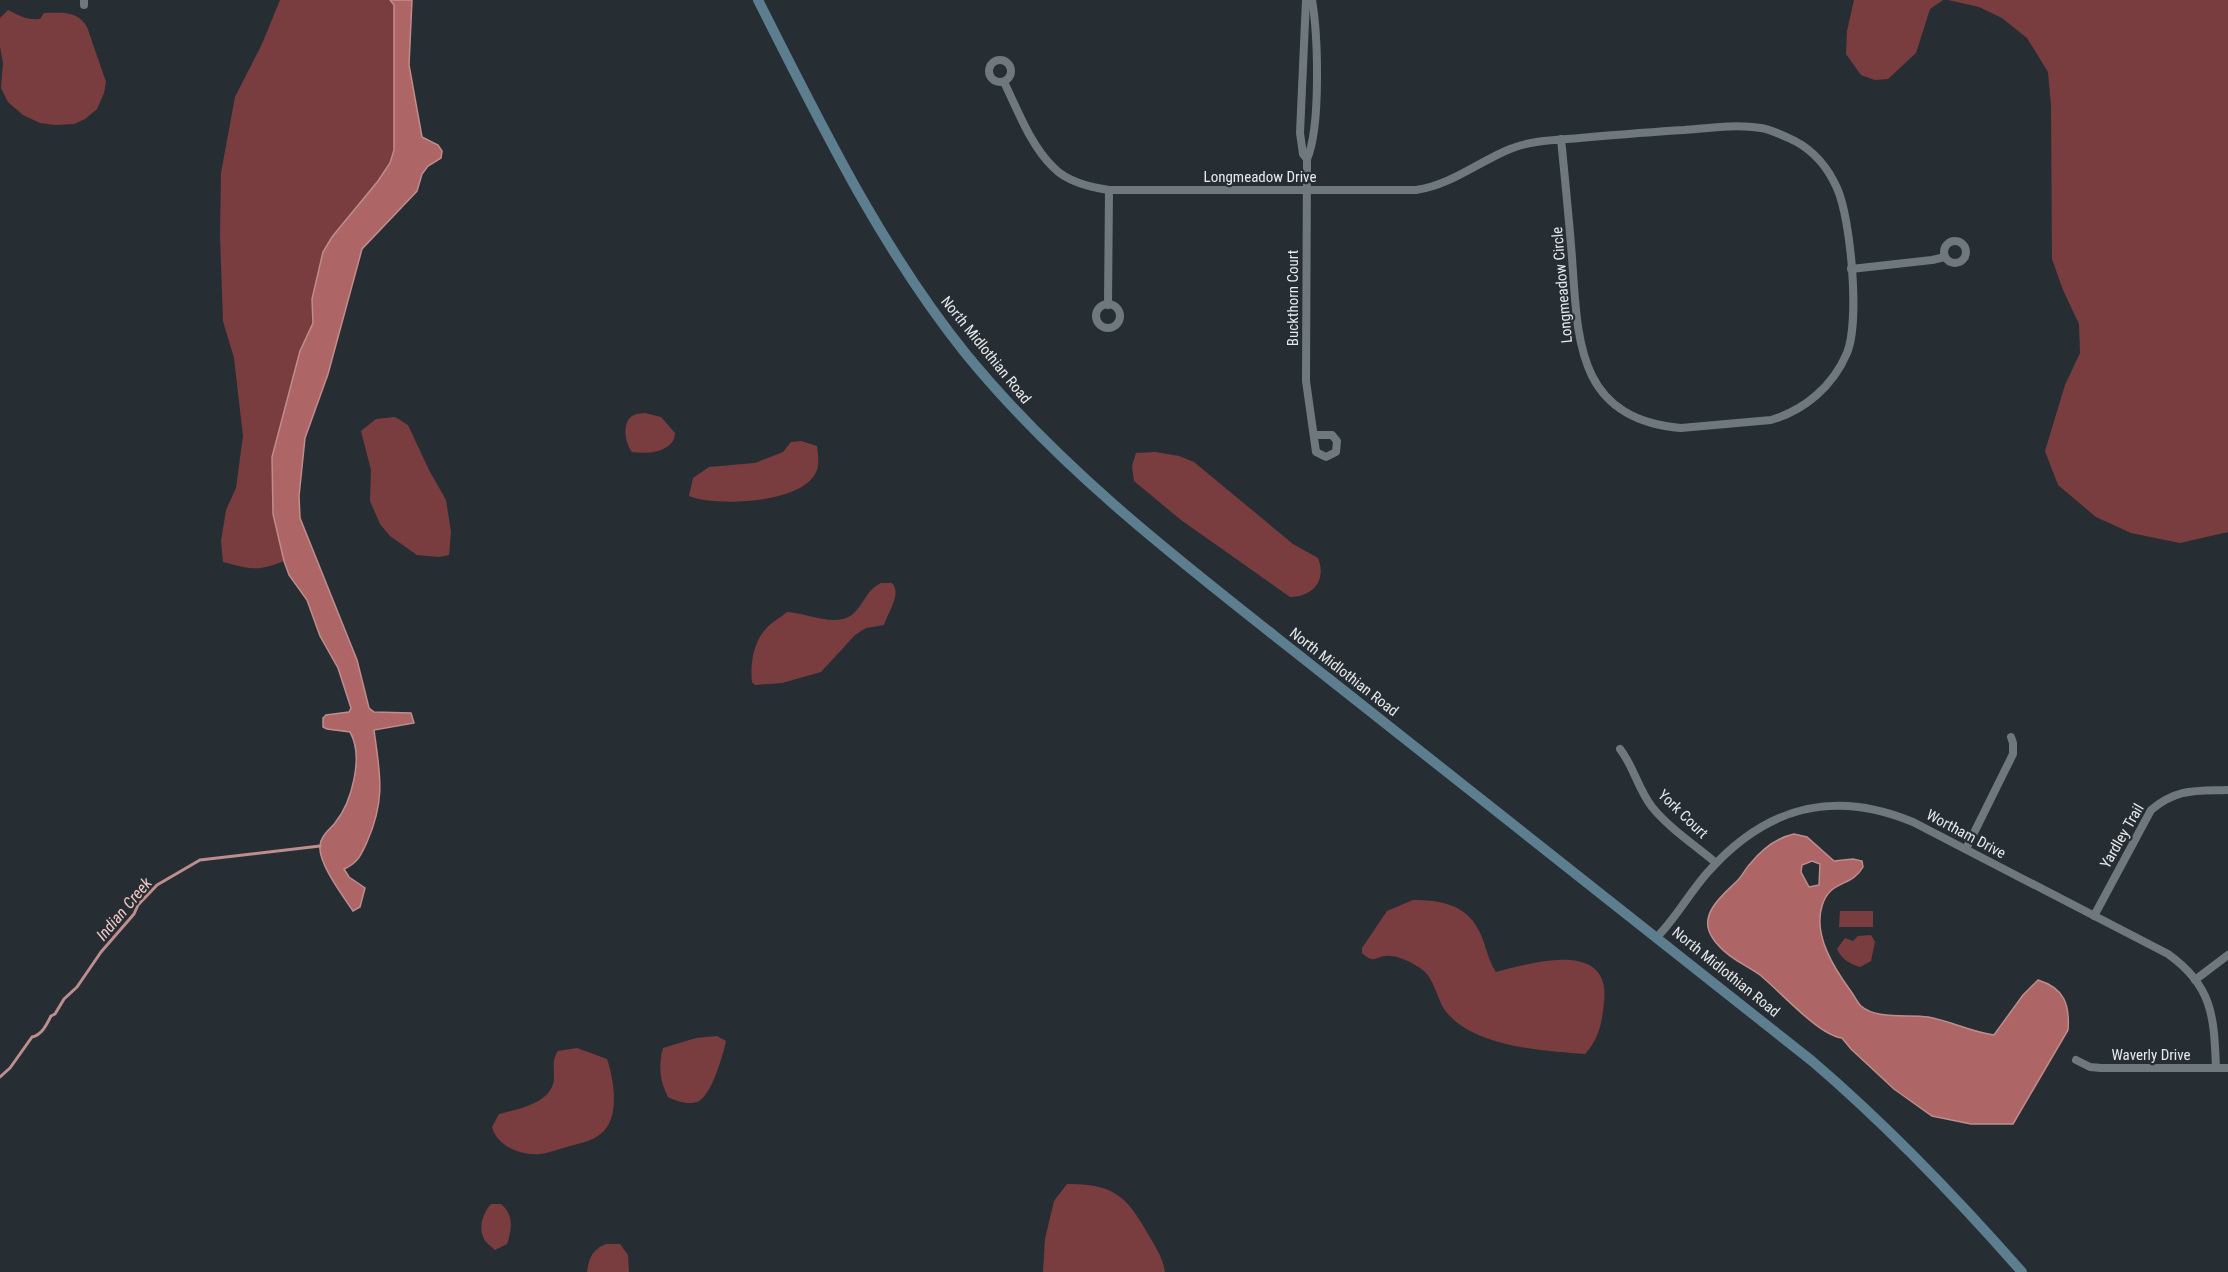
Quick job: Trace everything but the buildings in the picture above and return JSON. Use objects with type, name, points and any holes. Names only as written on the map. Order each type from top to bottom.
[{"type":"main road","name":"North Midlothian Road","points":[[758,0],[837,156],[913,283],[968,356],[1026,423],[1094,489],[1166,549],[1657,936],[1858,1100],[1941,1182],[2022,1272]]},
{"type":"street","name":"Buckthorn Court","points":[[1306,0],[1300,133],[1303,154],[1307,159]]},
{"type":"street","name":"Buckthorn Court","points":[[1312,0],[1316,28],[1315,119],[1307,159],[1306,381],[1314,435]]},
{"type":"street","name":"Longmeadow Drive","points":[[1004,82],[1023,122],[1053,168],[1091,188],[1109,190],[1416,190],[1429,188],[1455,178],[1511,149],[1562,139]]},
{"type":"street","name":"Longmeadow Circle","points":[[1740,126],[1761,128],[1777,133],[1797,142],[1815,156],[1836,186],[1846,219],[1853,315],[1850,342],[1846,354],[1833,378],[1808,404],[1782,417],[1750,423],[1681,428],[1669,427],[1640,418],[1622,408],[1601,390],[1589,371],[1582,352],[1562,139],[1740,126]]},
{"type":"street","points":[[1108,304],[1109,190]]},
{"type":"street","points":[[1851,269],[1932,261],[1945,257]]},
{"type":"street","points":[[1966,849],[2013,754],[2011,737]]},
{"type":"street","name":"York Court","points":[[1620,749],[1653,808],[1716,863]]},
{"type":"street","name":"Yardley Trail","points":[[2094,916],[2151,810],[2176,793],[2228,790]]},
{"type":"street","name":"Wortham Drive","points":[[1657,936],[1716,863],[1737,842],[1767,823],[1797,811],[1823,806],[1870,808],[1896,815],[1966,849],[2168,954],[2180,963],[2195,980],[2213,1013],[2216,1068]]},
{"type":"street","points":[[2195,980],[2228,955]]},
{"type":"street","name":"Waverly Drive","points":[[2076,1060],[2090,1067],[2101,1068],[2228,1068]]},
{"type":"shaded area","points":[[280,0],[390,0],[394,5],[394,150],[390,163],[378,181],[332,237],[312,299],[313,323],[300,351],[272,457],[273,514],[284,561],[267,567],[254,568],[223,562],[221,541],[226,510],[236,488],[243,436],[234,358],[223,321],[220,235],[221,173],[235,97],[262,44]]},
{"type":"shaded area","points":[[390,0],[412,0],[409,65],[422,137],[438,145],[442,151],[441,158],[428,166],[422,174],[417,191],[362,249],[328,374],[305,438],[299,496],[300,518],[357,660],[369,708],[374,712],[411,713],[414,723],[374,730],[380,786],[377,813],[361,855],[353,864],[344,869],[349,877],[365,888],[360,907],[353,911],[327,870],[320,853],[320,843],[323,837],[341,814],[351,791],[356,766],[356,753],[350,732],[323,727],[323,718],[326,715],[349,712],[351,708],[338,668],[320,636],[307,600],[289,575],[284,561],[273,514],[272,457],[300,351],[313,323],[312,299],[323,252],[332,237],[378,181],[390,163],[394,150],[394,5]]},
{"type":"shaded area","points":[[1854,0],[1943,0],[1930,9],[1916,53],[1888,79],[1875,80],[1861,75],[1846,54],[1847,31]]},
{"type":"shaded area","points":[[1948,0],[2228,0],[2228,532],[2180,543],[2131,533],[2096,517],[2058,485],[2045,451],[2065,385],[2080,353],[2079,324],[2052,259],[2051,105],[2048,72],[2027,38],[2002,18],[1979,7]]},
{"type":"shaded area","points":[[8,10],[23,17],[35,19],[40,19],[44,13],[74,15],[87,27],[106,82],[97,109],[85,119],[74,124],[40,123],[23,115],[8,102],[1,88],[3,63],[0,46],[0,18]]},
{"type":"shaded area","points":[[645,413],[661,417],[675,433],[674,439],[671,444],[661,450],[632,452],[625,432],[627,422],[634,415]]},
{"type":"shaded area","points":[[395,417],[408,425],[446,500],[451,532],[449,555],[439,557],[417,555],[390,536],[380,524],[370,501],[371,470],[361,431],[376,419]]},
{"type":"shaded area","points":[[801,441],[817,446],[818,468],[806,484],[793,491],[776,497],[737,502],[689,496],[693,478],[709,467],[755,463],[783,452],[791,442]]},
{"type":"shaded area","points":[[1155,452],[1179,456],[1194,462],[1293,544],[1318,558],[1321,573],[1316,586],[1305,594],[1290,597],[1181,520],[1134,481],[1132,466],[1136,453]]},
{"type":"shaded area","points":[[881,583],[892,583],[896,592],[884,625],[866,628],[855,635],[821,672],[782,683],[755,685],[752,682],[751,669],[755,649],[760,636],[772,623],[787,612],[833,620],[849,617],[869,592]]},
{"type":"shaded area","points":[[1794,834],[1807,837],[1834,861],[1853,859],[1862,861],[1863,867],[1858,874],[1835,887],[1826,897],[1822,906],[1820,928],[1827,951],[1838,972],[1860,1004],[1868,1010],[1884,1015],[1928,1017],[1994,1035],[2023,995],[2038,980],[2047,983],[2064,998],[2068,1012],[2068,1030],[2013,1124],[1971,1124],[1932,1116],[1894,1089],[1842,1038],[1832,1035],[1811,1021],[1760,975],[1728,955],[1716,943],[1708,924],[1715,903],[1759,854],[1775,841]],"holes":[[[1812,861],[1820,864],[1819,885],[1809,887],[1801,872],[1802,865]]]},
{"type":"shaded area","points":[[1413,900],[1450,905],[1466,914],[1478,929],[1496,972],[1529,964],[1567,960],[1583,962],[1596,969],[1603,983],[1604,1003],[1597,1036],[1585,1054],[1531,1049],[1476,1034],[1448,1014],[1433,984],[1420,968],[1399,957],[1386,956],[1370,959],[1362,953],[1362,948],[1387,911]]},
{"type":"shaded area","points":[[1840,911],[1873,911],[1873,927],[1839,927]]},
{"type":"shaded area","points":[[1871,935],[1875,942],[1871,961],[1860,967],[1846,961],[1837,949],[1845,938],[1853,941],[1858,936]]},
{"type":"shaded area","points":[[717,1036],[726,1041],[716,1075],[702,1099],[690,1103],[668,1097],[661,1073],[663,1048],[696,1038]]},
{"type":"shaded area","points":[[577,1048],[607,1059],[613,1084],[614,1102],[611,1120],[603,1132],[589,1140],[533,1154],[518,1151],[499,1140],[492,1127],[499,1114],[525,1107],[542,1099],[552,1086],[554,1060],[558,1051]]},
{"type":"shaded area","points":[[1067,1184],[1096,1186],[1116,1194],[1125,1201],[1156,1248],[1165,1272],[1043,1272],[1045,1239],[1054,1201]]},
{"type":"shaded area","points":[[491,1204],[501,1204],[511,1222],[507,1244],[495,1250],[485,1240],[481,1230],[484,1216]]},
{"type":"shaded area","points":[[606,1244],[620,1244],[628,1255],[629,1272],[587,1272],[592,1255]]},
{"type":"waterway","name":"Indian Creek","points":[[0,1077],[10,1068],[32,1037],[44,1029],[64,999],[77,987],[101,952],[157,885],[200,860],[320,846]]}]
